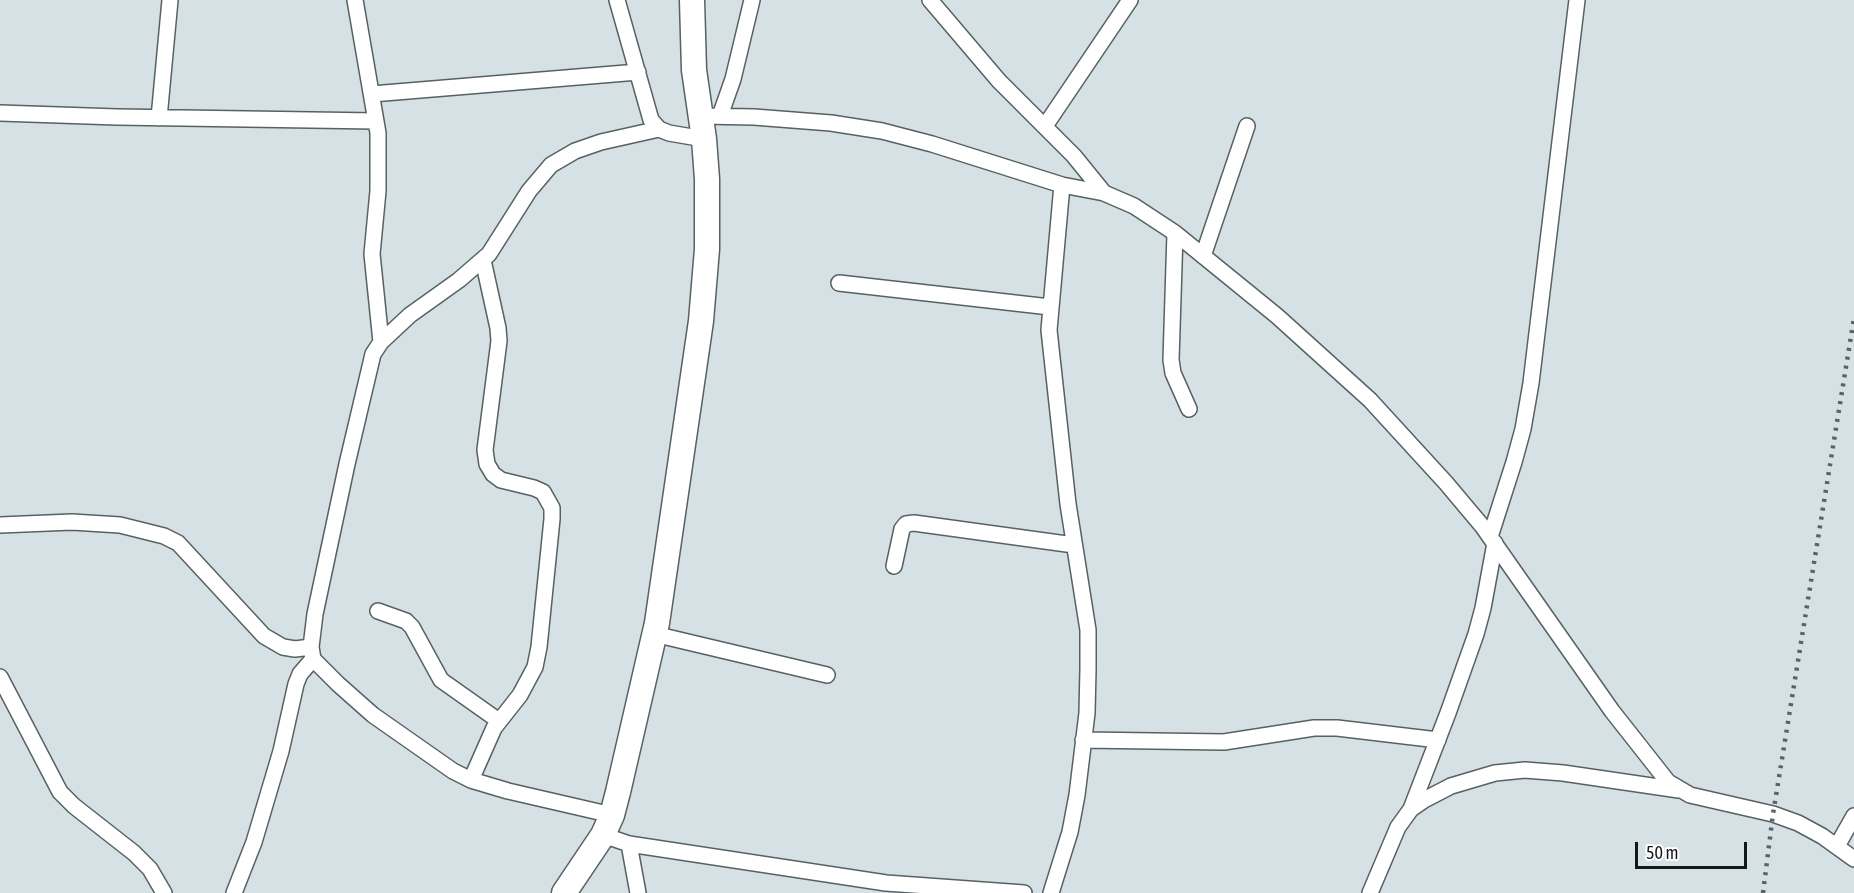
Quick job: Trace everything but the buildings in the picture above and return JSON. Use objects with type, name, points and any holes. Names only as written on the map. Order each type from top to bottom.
[{"type":"main road","points":[[564,893],[607,825],[654,634],[701,321],[707,249],[708,124],[694,70],[692,0]]},
{"type":"street","points":[[159,118],[170,0]]},
{"type":"street","points":[[355,0],[372,94],[379,155],[372,254],[381,342]]},
{"type":"street","points":[[617,0],[651,120],[659,129],[669,133],[708,124],[831,123],[882,131],[932,144],[1062,185],[1104,193],[1134,206],[1175,233],[1277,316],[1370,400],[1446,483],[1493,540],[1612,711],[1668,782],[1680,790],[1706,800],[1773,814],[1811,829],[1854,859]]},
{"type":"street","points":[[708,124],[733,79],[752,0]]},
{"type":"street","points":[[930,0],[992,73],[1074,156],[1104,193]]},
{"type":"street","points":[[1044,126],[1130,0]]},
{"type":"street","points":[[1370,893],[1398,827],[1411,809],[1476,634],[1483,608],[1493,540],[1517,451],[1531,383],[1577,0]]},
{"type":"street","points":[[372,94],[638,72]]},
{"type":"street","points":[[0,113],[376,121]]},
{"type":"street","points":[[1203,256],[1247,126]]},
{"type":"street","points":[[234,893],[254,842],[281,751],[300,674],[312,653],[315,614],[373,354],[381,342],[410,315],[483,260],[499,241],[529,191],[552,165],[575,151],[601,142],[659,129]]},
{"type":"street","points":[[1051,893],[1070,832],[1087,712],[1088,630],[1074,545],[1050,355],[1050,307],[1062,185]]},
{"type":"street","points":[[1175,233],[1171,360],[1173,373],[1189,409]]},
{"type":"street","points":[[471,780],[499,720],[520,696],[535,667],[539,647],[552,508],[543,492],[501,480],[493,474],[487,464],[485,450],[499,342],[483,260]]},
{"type":"street","points":[[839,283],[1050,307]]},
{"type":"street","points":[[0,525],[62,522],[120,525],[164,536],[178,543],[264,636],[283,647],[312,653],[374,715],[453,771],[471,780],[607,825],[629,844],[885,888],[1024,893]]},
{"type":"street","points":[[894,566],[902,529],[906,524],[914,523],[1074,545]]},
{"type":"street","points":[[378,611],[406,621],[412,627],[441,681],[499,720]]},
{"type":"street","points":[[654,634],[827,675]]},
{"type":"street","points":[[0,676],[60,792],[74,806],[134,853],[150,869],[164,893]]},
{"type":"street","points":[[1083,740],[1224,742],[1314,728],[1337,728],[1438,740]]},
{"type":"street","points":[[1411,809],[1451,786],[1495,773],[1525,770],[1563,773],[1680,790]]},
{"type":"street","points":[[1837,846],[1854,816]]},
{"type":"street","points":[[629,844],[639,893]]},
{"type":"railway","points":[[1763,893],[1773,814],[1854,318]]}]
